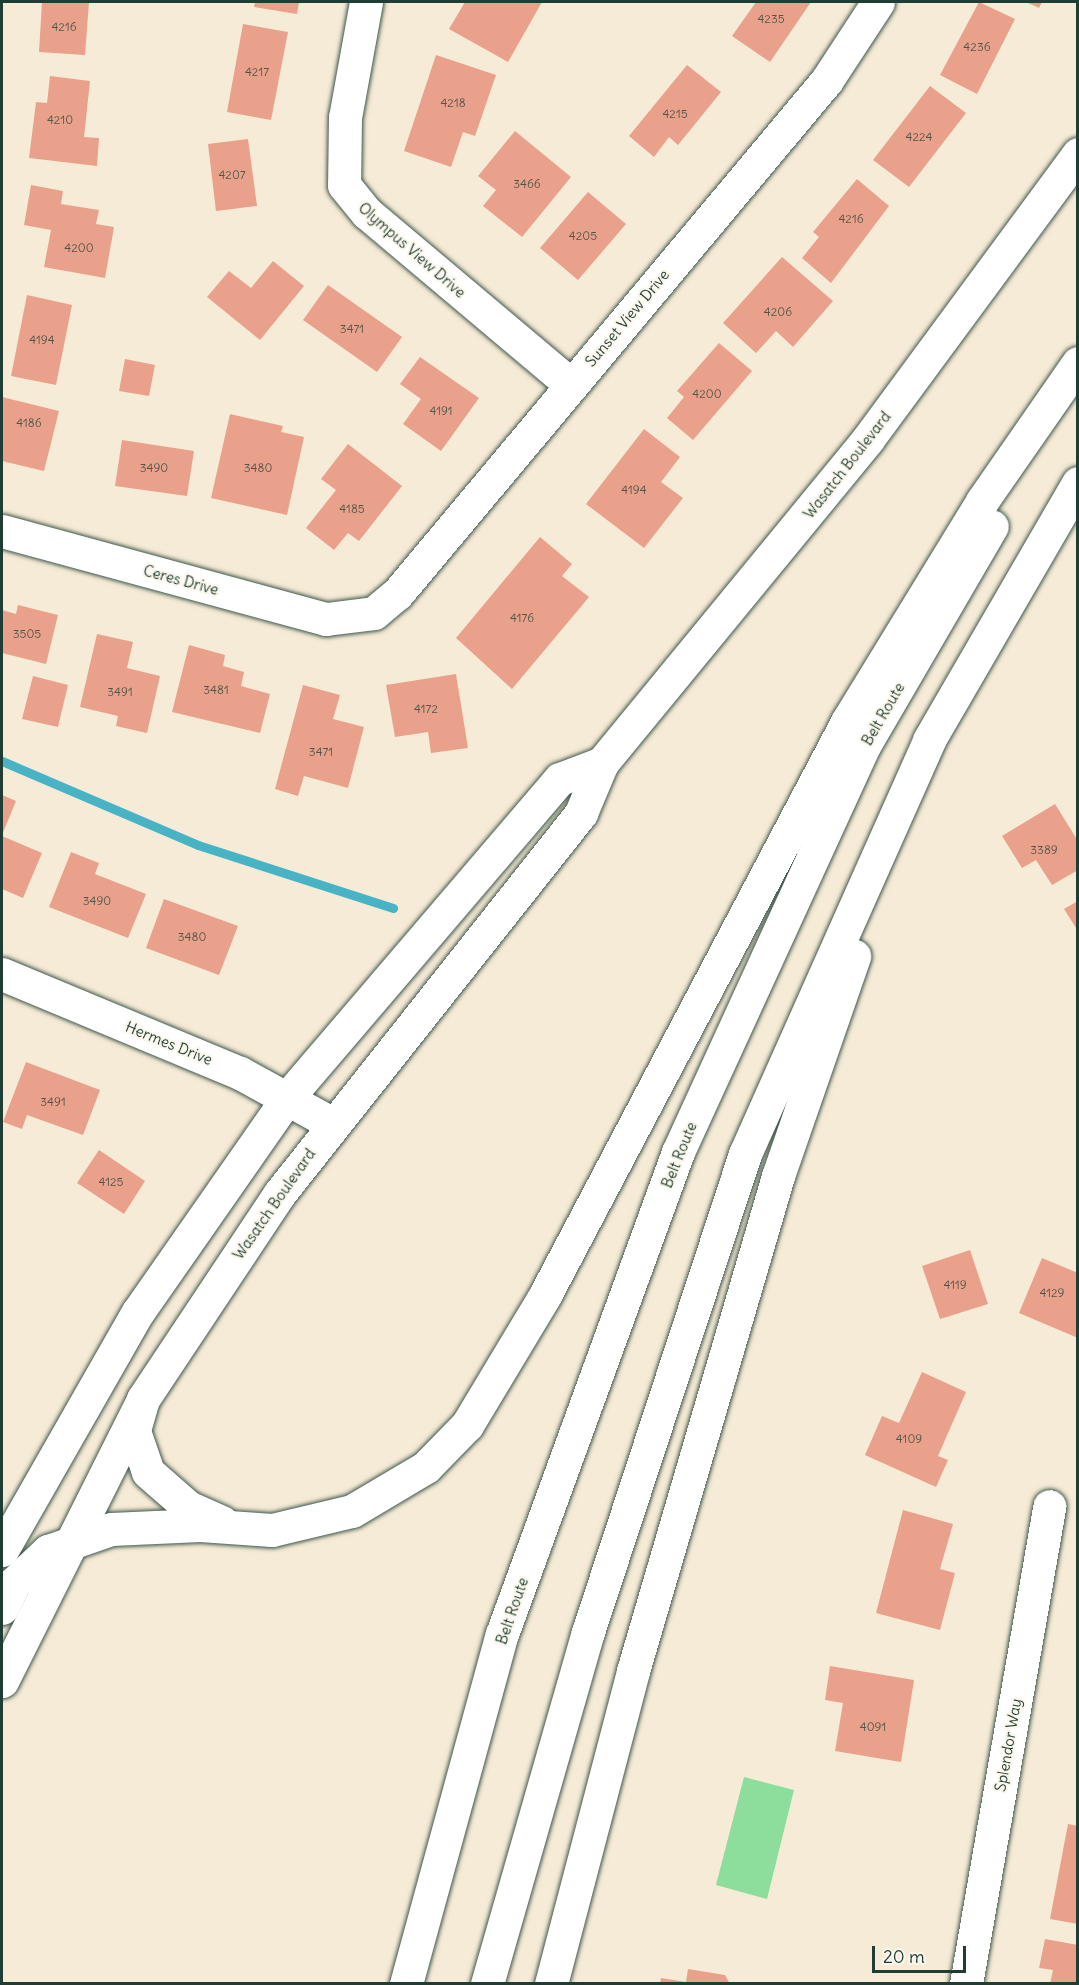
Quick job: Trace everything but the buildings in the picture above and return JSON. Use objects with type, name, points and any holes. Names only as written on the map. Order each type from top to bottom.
[{"type":"main road","name":"Olympus View Drive","points":[[366,2],[345,117],[344,185],[374,219],[571,385]]},
{"type":"main road","name":"Sunset View Drive","points":[[361,619],[397,594],[846,57],[878,2]]},
{"type":"main road","name":"Wasatch Boulevard","points":[[2,1681],[69,1542],[143,1399],[331,1123],[581,813],[602,763],[836,480],[1077,154]]},
{"type":"main road","points":[[2,1608],[29,1566],[69,1542],[111,1529],[156,1525],[249,1529],[296,1528],[378,1498],[441,1454],[485,1402],[848,720],[982,501],[1077,363]]},
{"type":"main road","name":"Belt Route","points":[[406,1983],[502,1634],[678,1152],[865,744],[1077,380]]},
{"type":"main road","points":[[487,1983],[588,1632],[745,1154],[929,740],[1077,483]]},
{"type":"main road","name":"Ceres Drive","points":[[2,531],[326,619],[361,619]]},
{"type":"main road","points":[[551,1983],[633,1671],[778,1176],[929,740]]},
{"type":"main road","name":"Wasatch Boulevard","points":[[2,1550],[138,1312],[288,1097],[560,779],[602,763]]},
{"type":"main road","name":"Hermes Drive","points":[[2,974],[288,1097],[331,1123]]},
{"type":"main road","points":[[143,1399],[134,1431],[148,1472],[189,1507],[249,1529]]},
{"type":"main road","name":"Splendor Way","points":[[966,1983],[1049,1506]]},
{"type":"green space","points":[[744,1777],[794,1790],[767,1899],[716,1885]]},
{"type":"waterway","points":[[2,761],[198,845],[393,908]]}]
